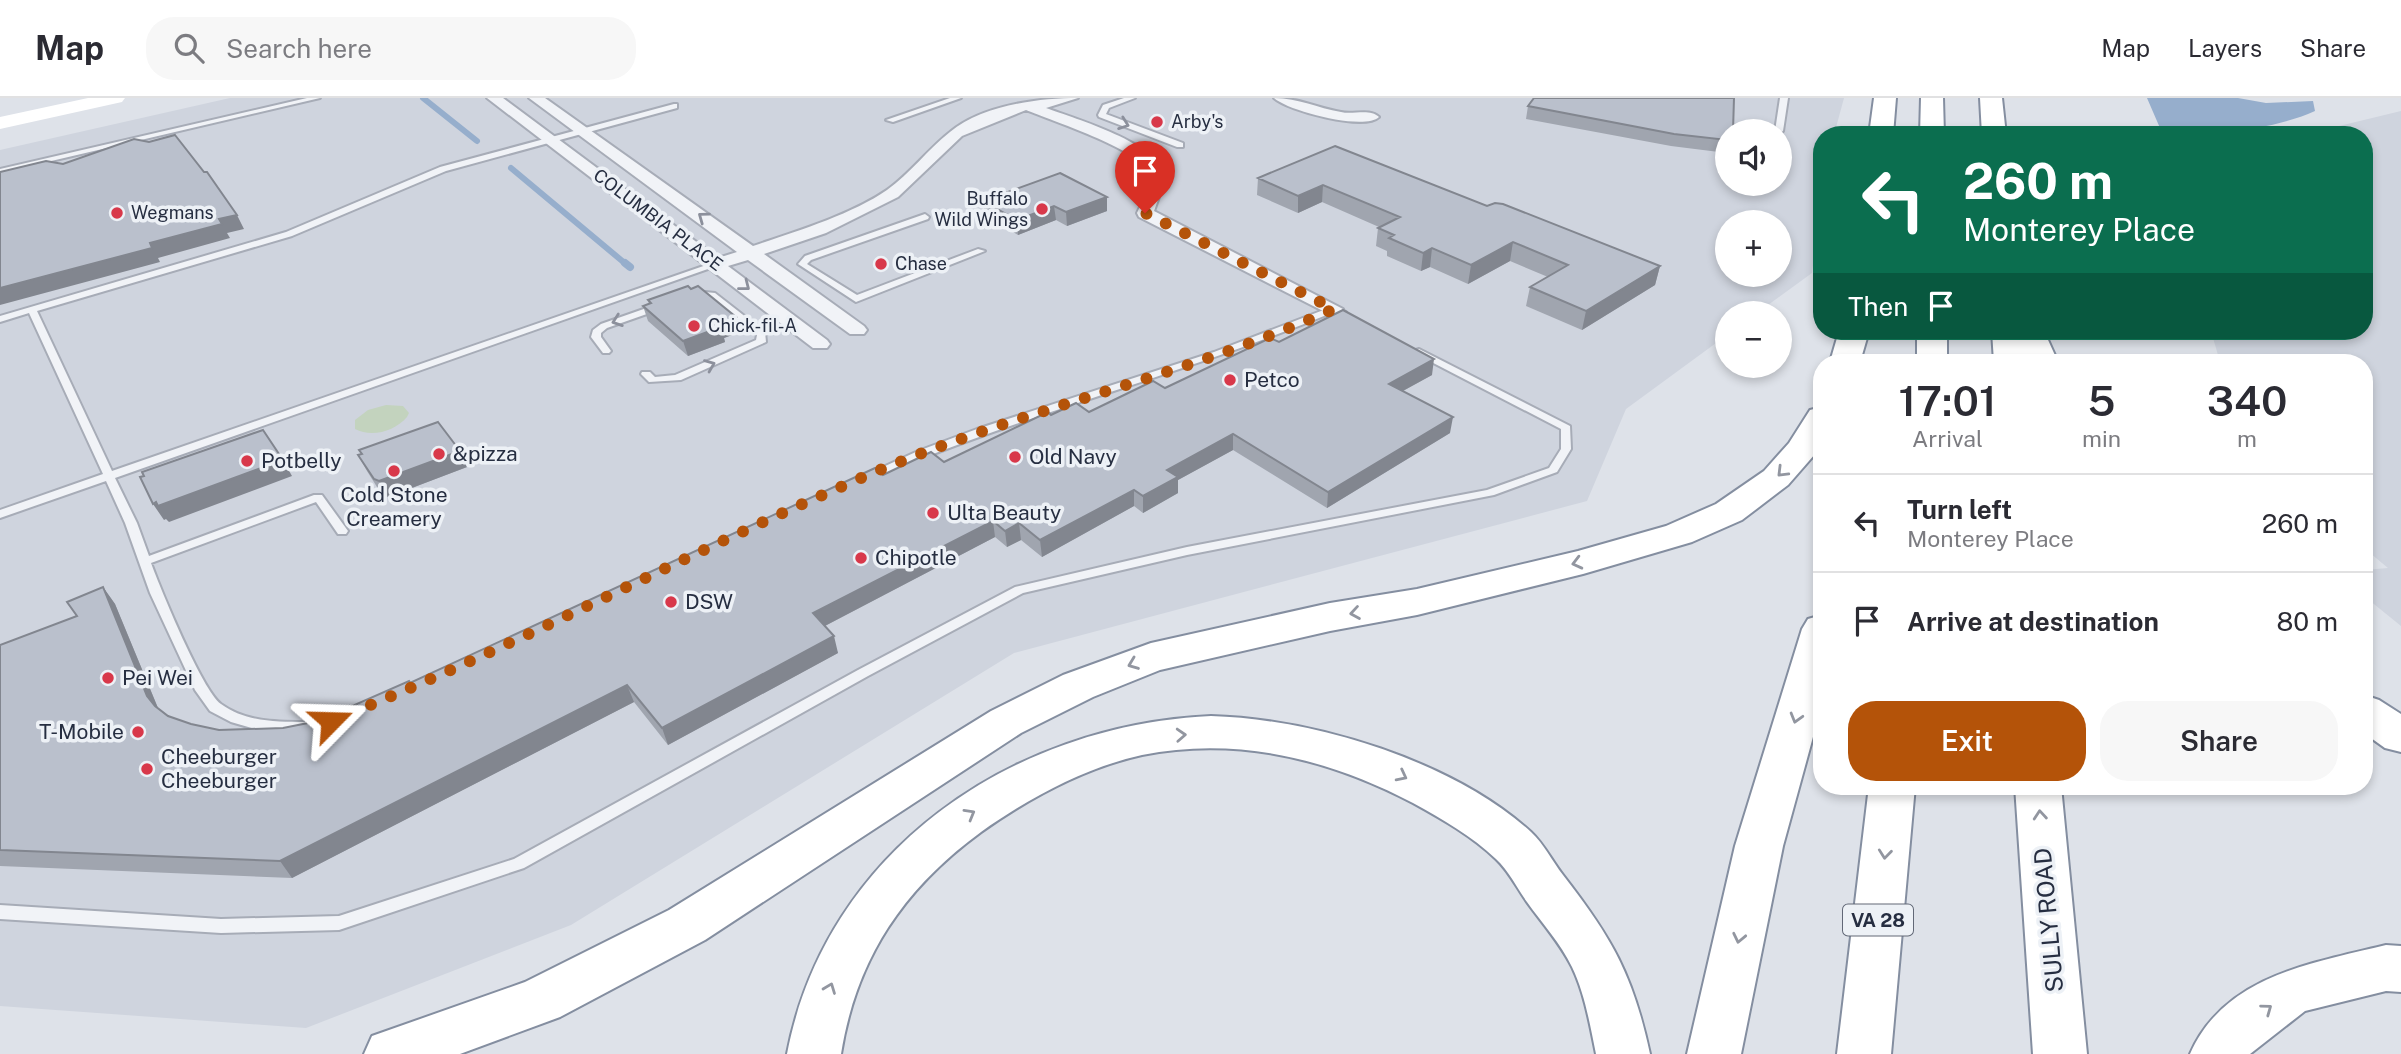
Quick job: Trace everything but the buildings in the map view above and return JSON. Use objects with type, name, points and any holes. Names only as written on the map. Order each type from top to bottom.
[{"type":"highway","points":[[1882,126],[1885,98]]},
{"type":"highway","points":[[1932,98],[1932,126]]},
{"type":"highway","points":[[1991,98],[1993,126]]},
{"type":"highway","points":[[391,1054],[541,1000],[687,925],[1006,722],[1078,685],[1163,655],[1329,617],[1417,602],[1583,562],[1679,534],[1729,512],[1776,478],[1803,449],[1813,432]]},
{"type":"highway","points":[[1714,1054],[1759,846],[1813,660]]},
{"type":"highway","points":[[2373,717],[2401,736]]},
{"type":"highway","points":[[814,1054],[827,994],[853,934],[902,871],[921,854],[959,821],[1044,771],[1099,751],[1175,734],[1275,735],[1348,752],[1398,773],[1461,808],[1516,848],[1590,949],[1617,1025],[1623,1054]]},
{"type":"highway","name":"VA 28","points":[[1864,1054],[1891,795]]},
{"type":"highway","name":"SULLY ROAD","points":[[2039,795],[2060,1054]]},
{"type":"highway","points":[[2217,1054],[2234,1033],[2291,991],[2386,968],[2401,969]]},
{"type":"main road","points":[[0,106],[38,98]]},
{"type":"main road","points":[[0,123],[115,98]]},
{"type":"street","name":"COLUMBIA PLACE","points":[[494,98],[718,264],[820,344]]},
{"type":"street","name":"COLUMBIA PLACE","points":[[536,98],[857,330]]},
{"type":"street","points":[[718,264],[820,229],[879,201],[910,180],[957,133],[1030,102],[1055,103],[1071,98]]},
{"type":"street","points":[[1281,98],[1341,117],[1372,117],[1318,98]]},
{"type":"street","points":[[1030,102],[1149,160],[1157,174],[1157,183],[1145,213],[1334,309]]},
{"type":"lane","points":[[0,171],[316,98]]},
{"type":"lane","points":[[890,120],[957,98]]},
{"type":"lane","points":[[1130,98],[1106,107],[1102,115],[1180,145]]},
{"type":"lane","points":[[1781,119],[1784,98]]},
{"type":"lane","points":[[0,319],[289,234],[427,174],[674,106]]},
{"type":"lane","points":[[925,217],[808,258],[802,264],[856,299],[981,251]]},
{"type":"lane","points":[[0,514],[718,264]]},
{"type":"lane","points":[[646,374],[653,380],[677,379],[761,342],[762,334],[712,295],[695,294],[682,299]]},
{"type":"lane","points":[[606,351],[596,337],[596,332],[604,326],[669,303]]},
{"type":"lane","points":[[854,483],[966,437],[1242,347],[1334,309],[1359,321]]},
{"type":"lane","points":[[33,310],[146,561],[156,593],[196,678],[215,707],[236,718],[265,727],[319,724]]},
{"type":"lane","points":[[0,912],[221,926],[339,923],[519,864],[863,673],[1019,590],[1187,551],[1490,493],[1553,470],[1566,449],[1566,428],[1407,346]]},
{"type":"lane","points":[[146,561],[318,497],[342,531]]},
{"type":"shaded area","points":[[230,98],[1844,98],[1836,126],[1813,126],[1812,273],[1774,301],[1715,301],[1715,344],[1626,409],[1587,501],[1014,653],[571,925],[306,1028],[0,1006],[0,150]]},
{"type":"shaded area","points":[[2401,111],[2401,626],[2373,603],[2373,569],[2388,568],[2373,556],[2373,354],[2218,354],[2214,340],[2373,340],[2373,126],[2339,126]]},
{"type":"green space","points":[[386,405],[403,406],[409,413],[402,422],[383,432],[369,433],[355,429],[355,420],[368,410]]},
{"type":"water","points":[[2147,98],[2238,98],[2266,103],[2313,101],[2315,111],[2265,126],[2159,126]]},
{"type":"waterway","points":[[423,98],[477,141]]},
{"type":"waterway","points":[[511,168],[627,265]]},
{"type":"waterway","points":[[625,263],[630,267]]},
{"type":"place","name":"Arby's","points":[[1157,122]]},
{"type":"place","name":"Buffalo Wild Wings","points":[[1042,209]]},
{"type":"place","name":"Wegmans","points":[[117,213]]},
{"type":"place","name":"Chase","points":[[881,264]]},
{"type":"place","name":"Chick-fil-A","points":[[694,326]]},
{"type":"place","name":"Petco","points":[[1230,380]]},
{"type":"place","name":"&pizza","points":[[439,454]]},
{"type":"place","name":"Old Navy","points":[[1015,457]]},
{"type":"place","name":"Potbelly","points":[[247,461]]},
{"type":"place","name":"Cold Stone Creamery","points":[[394,471]]},
{"type":"place","name":"Ulta Beauty","points":[[933,513]]},
{"type":"place","name":"Chipotle","points":[[861,558]]},
{"type":"place","name":"DSW","points":[[671,602]]},
{"type":"place","name":"Pei Wei","points":[[108,678]]},
{"type":"place","name":"T-Mobile","points":[[138,732]]},
{"type":"place","name":"Cheeburger Cheeburger","points":[[147,769]]},
{"type":"route","points":[[331,721],[436,678],[891,466],[1075,399],[1242,347],[1334,309],[1145,213]]}]
